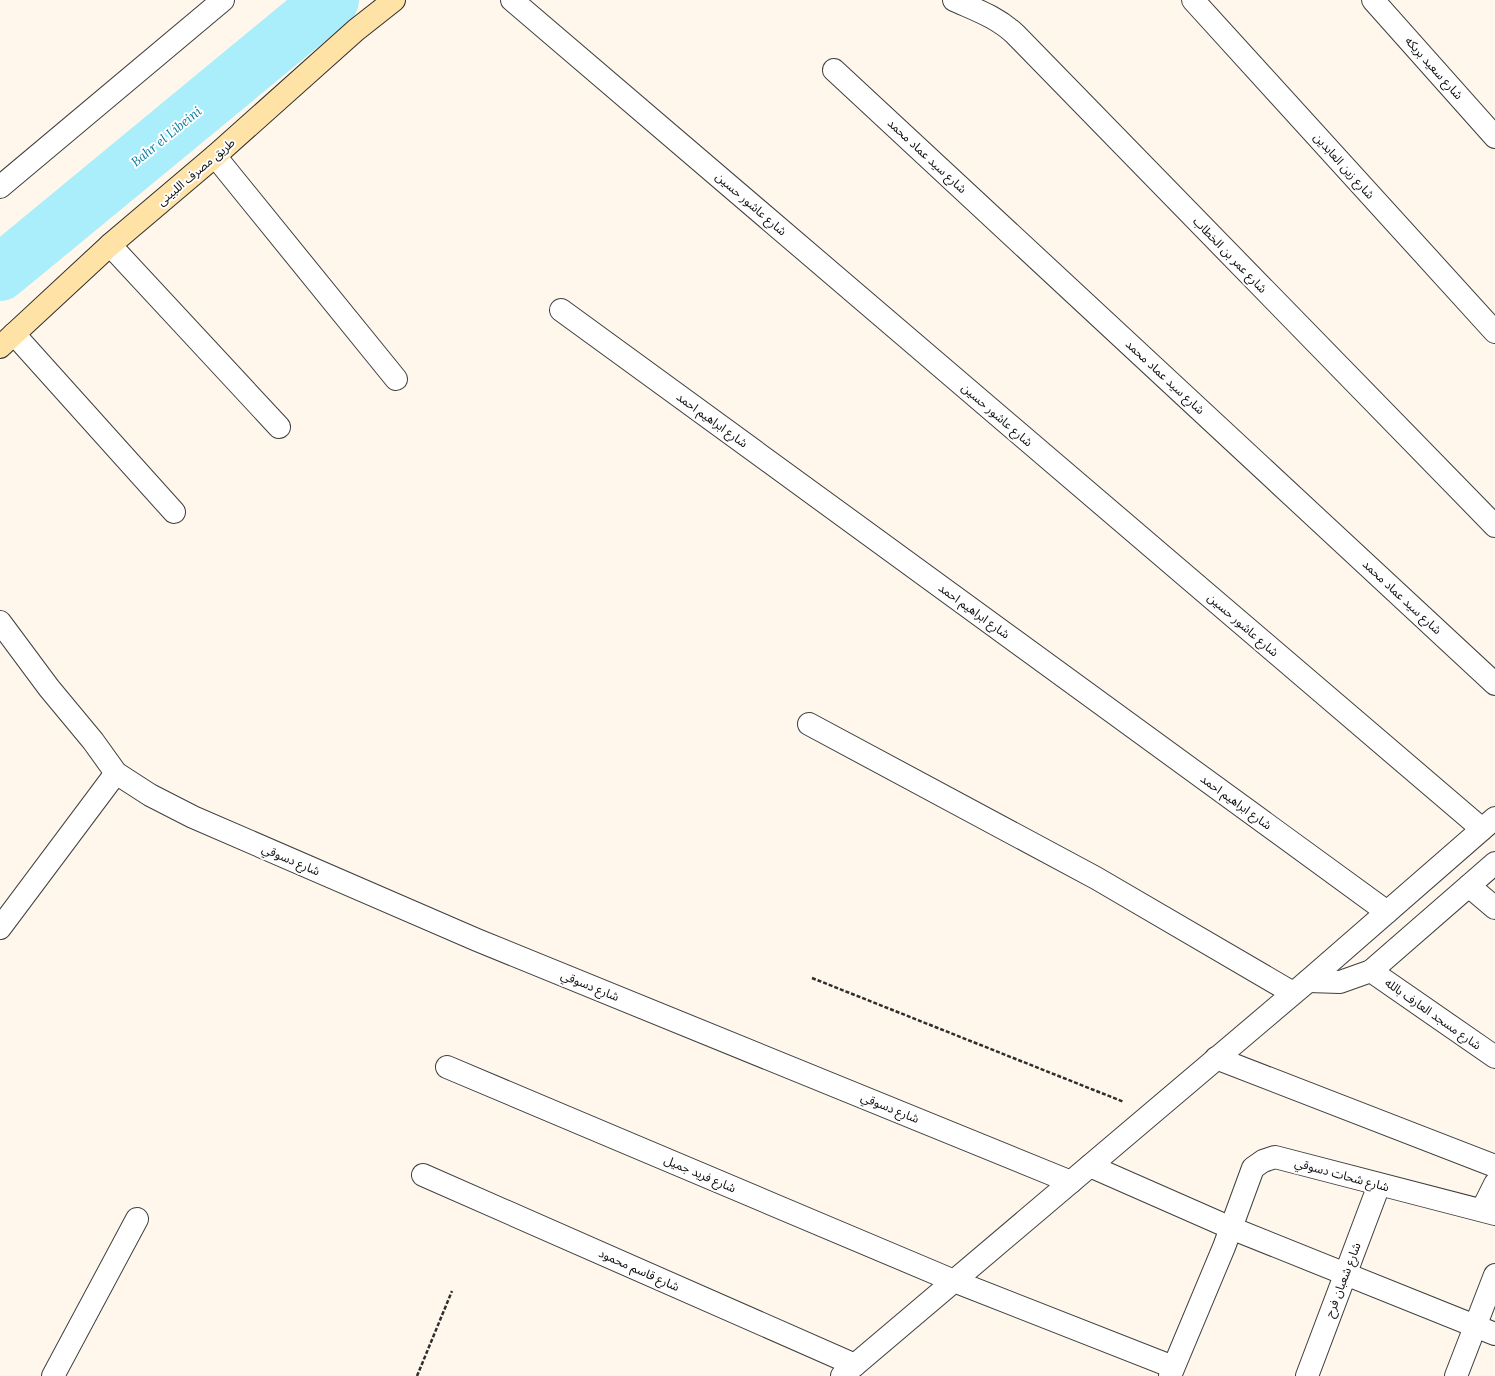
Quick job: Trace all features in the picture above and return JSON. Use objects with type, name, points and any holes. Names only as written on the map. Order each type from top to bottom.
[{"type":"street","points":[[0,187],[223,0]]},
{"type":"street","name":"طريق مصرف اللبينى","points":[[7,340],[110,244],[215,156],[356,30],[394,0]]},
{"type":"street","name":"شارع عاشور حسين","points":[[512,0],[1489,824]]},
{"type":"street","name":"شارع عمر بن الخطاب","points":[[954,0],[991,16],[1004,24],[1015,34],[1495,526]]},
{"type":"street","name":"شارع زين العابدين","points":[[1193,0],[1495,332]]},
{"type":"street","name":"شارع سعيد بريكه","points":[[1373,0],[1495,137]]},
{"type":"street","name":"شارع سيد عماد محمد","points":[[834,70],[1495,684]]},
{"type":"street","points":[[215,156],[396,379]]},
{"type":"street","points":[[110,244],[279,428]]},
{"type":"street","name":"شارع ابراهيم احمد","points":[[561,310],[1387,912]]},
{"type":"street","points":[[7,340],[174,512]]},
{"type":"street","points":[[0,622],[49,688],[93,741],[116,773],[0,928]]},
{"type":"street","points":[[809,724],[1300,987],[1324,982],[1340,982],[1356,978],[1371,971],[1495,863]]},
{"type":"street","name":"شارع دسوقي","points":[[116,773],[150,795],[193,817],[470,937],[1071,1182]]},
{"type":"street","points":[[849,1371],[1489,824]]},
{"type":"street","points":[[1469,886],[1495,908]]},
{"type":"street","name":"شارع مسجد العارف بالله","points":[[1371,971],[1495,1057]]},
{"type":"street","points":[[1216,1058],[1495,1166]]},
{"type":"street","name":"شارع فريد جميل","points":[[447,1067],[954,1281],[1172,1371]]},
{"type":"street","name":"شارع شحات دسوقي","points":[[1172,1371],[1231,1228],[1253,1168],[1263,1160],[1275,1157],[1379,1185],[1489,1212]]},
{"type":"street","points":[[1090,1166],[1231,1228],[1485,1330]]},
{"type":"street","name":"شارع قاسم محمود","points":[[423,1175],[849,1371]]},
{"type":"street","points":[[1489,1212],[1495,1184]]},
{"type":"street","name":"شارع شعبان فرح","points":[[1307,1376],[1379,1185]]},
{"type":"street","points":[[53,1376],[137,1219]]},
{"type":"street","points":[[1456,1376],[1485,1330],[1495,1275]]},
{"type":"path","points":[[812,978],[1152,1113]]},
{"type":"path","points":[[417,1376],[452,1291]]},
{"type":"waterway","name":"Bahr el Libeini","points":[[0,273],[331,0]]}]
